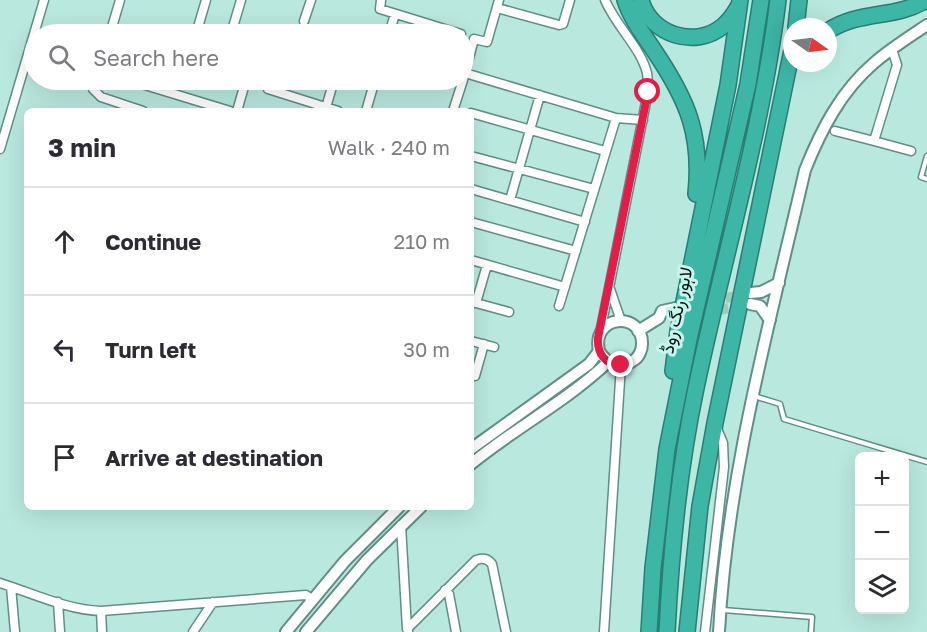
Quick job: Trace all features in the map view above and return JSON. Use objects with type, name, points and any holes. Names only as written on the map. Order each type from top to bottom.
[{"type":"highway","points":[[625,0],[636,22],[677,84],[688,109],[696,138],[698,175],[691,269]]},
{"type":"highway","points":[[641,0],[648,15],[656,24],[670,34],[683,38],[698,37],[716,31],[726,24],[740,2]]},
{"type":"highway","name":"لاہور رنگ روڈ","points":[[649,632],[653,568],[667,449],[689,339],[748,84],[761,0]]},
{"type":"highway","name":"لاہور رنگ روڈ","points":[[667,632],[670,567],[678,492],[695,390],[754,135],[778,0]]},
{"type":"highway","points":[[797,18],[799,0]]},
{"type":"highway","points":[[837,27],[861,16],[902,11],[926,0]]},
{"type":"highway","points":[[667,449],[669,407],[678,331],[728,85],[740,2]]},
{"type":"highway","points":[[687,632],[700,506],[714,423],[788,72]]},
{"type":"highway","points":[[786,81],[792,72]]},
{"type":"street","points":[[37,24],[44,0]]},
{"type":"street","points":[[113,24],[120,0]]},
{"type":"street","points":[[199,24],[206,0]]},
{"type":"street","points":[[234,24],[241,0]]},
{"type":"street","points":[[304,21],[311,0]]},
{"type":"street","points":[[381,0],[379,8],[427,24]]},
{"type":"street","points":[[474,39],[487,42],[498,4],[559,25],[563,24],[570,0]]},
{"type":"street","points":[[600,333],[609,324],[621,321],[631,324],[638,331],[642,342],[639,355],[634,360],[621,365],[608,362],[599,351],[598,345],[600,333],[609,286],[648,92],[647,74],[642,59],[611,15],[605,0]]},
{"type":"street","points":[[392,24],[395,14]]},
{"type":"street","points":[[719,632],[742,451],[805,170],[817,139],[829,117],[849,90],[873,64],[892,48],[927,25]]},
{"type":"street","points":[[874,141],[897,65],[892,48]]},
{"type":"street","points":[[0,146],[24,66]]},
{"type":"street","points":[[474,78],[616,118],[643,120]]},
{"type":"street","points":[[94,90],[101,97],[134,108]]},
{"type":"street","points":[[170,90],[221,108]]},
{"type":"street","points":[[238,108],[243,90]]},
{"type":"street","points":[[271,90],[322,108]]},
{"type":"street","points":[[325,108],[331,90]]},
{"type":"street","points":[[367,108],[372,90]]},
{"type":"street","points":[[456,108],[461,90]]},
{"type":"street","points":[[510,200],[540,95]]},
{"type":"street","points":[[474,114],[605,151]]},
{"type":"street","points":[[559,306],[616,118]]},
{"type":"street","points":[[835,131],[911,151]]},
{"type":"street","points":[[474,157],[594,189]]},
{"type":"street","points":[[474,190],[585,222]]},
{"type":"street","points":[[474,223],[576,251]]},
{"type":"street","points":[[474,261],[565,287]]},
{"type":"street","points":[[487,265],[474,303],[509,312]]},
{"type":"street","points":[[770,320],[755,299],[779,283]]},
{"type":"street","points":[[609,286],[621,321]]},
{"type":"street","points":[[638,331],[659,318],[675,313]]},
{"type":"street","points":[[474,342],[494,347]]},
{"type":"street","points":[[475,376],[484,344]]},
{"type":"street","points":[[474,447],[584,368],[599,351]]},
{"type":"street","points":[[474,462],[588,380],[608,362]]},
{"type":"street","points":[[604,632],[621,365]]},
{"type":"street","points":[[705,632],[724,467],[723,443],[714,423]]},
{"type":"street","points":[[286,632],[345,561],[396,510]]},
{"type":"street","points":[[306,632],[367,560],[418,510]]},
{"type":"street","points":[[401,525],[407,631]]},
{"type":"street","points":[[407,631],[476,560],[483,558],[488,559],[492,564],[506,632]]},
{"type":"street","points":[[0,584],[92,611],[306,595],[312,599]]},
{"type":"street","points":[[11,587],[15,632]]},
{"type":"street","points":[[445,590],[449,594],[456,632]]},
{"type":"street","points":[[58,602],[60,632]]},
{"type":"street","points":[[193,632],[213,602]]},
{"type":"street","points":[[101,611],[102,632]]},
{"type":"lane","points":[[927,156],[921,177],[927,179]]},
{"type":"lane","points":[[754,396],[780,405],[784,419],[927,462]]},
{"type":"lane","points":[[720,610],[812,617],[811,632]]},
{"type":"tunnel","points":[[711,301],[746,294]]},
{"type":"tunnel","points":[[689,316],[744,305]]},
{"type":"route","points":[[621,365],[612,364],[603,357],[599,351],[598,338],[648,92]]}]
